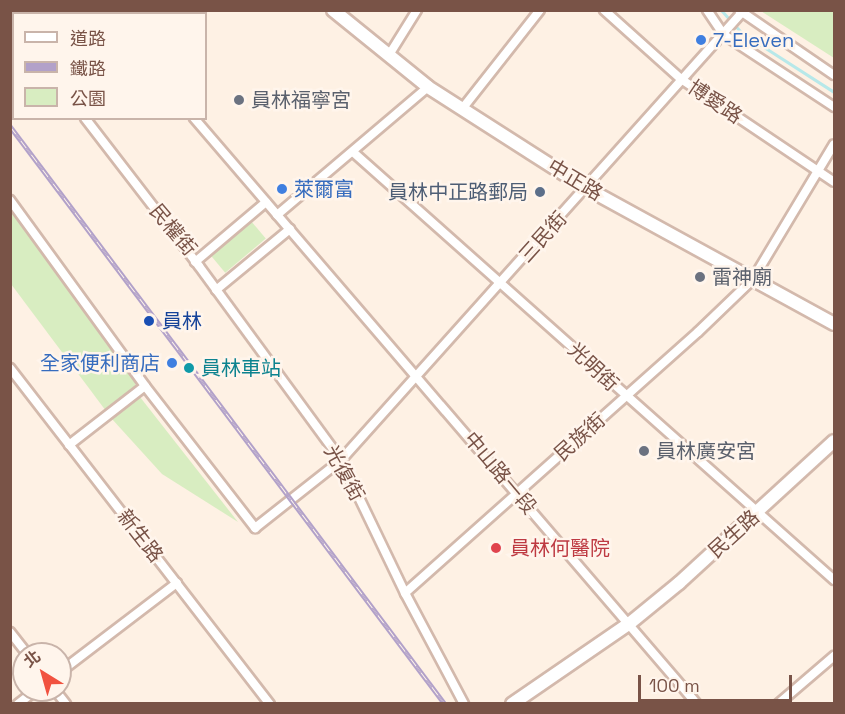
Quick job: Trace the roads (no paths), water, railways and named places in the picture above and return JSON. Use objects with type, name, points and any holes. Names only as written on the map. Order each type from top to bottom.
[{"type":"street","name":"中正路","points":[[333,10],[428,87],[586,188],[834,324]]},
{"type":"street","points":[[388,55],[417,10]]},
{"type":"street","points":[[462,109],[540,10]]},
{"type":"street","name":"博愛路","points":[[604,10],[681,79],[834,182]]},
{"type":"street","points":[[707,10],[723,33],[834,107]]},
{"type":"street","points":[[741,11],[834,75]]},
{"type":"street","name":"三民街","points":[[145,386],[255,528],[341,460],[503,282],[741,11]]},
{"type":"street","points":[[278,215],[428,87]]},
{"type":"street","name":"民權街","points":[[86,120],[195,262],[266,202]]},
{"type":"street","name":"中山路一段","points":[[196,120],[630,623],[697,704]]},
{"type":"street","name":"民族街","points":[[405,593],[626,397],[753,279],[834,144]]},
{"type":"street","name":"光明街","points":[[353,152],[503,282],[626,397],[834,580]]},
{"type":"street","points":[[10,200],[145,386],[69,445]]},
{"type":"street","points":[[216,290],[290,229]]},
{"type":"street","name":"光復街","points":[[195,262],[341,460],[405,593],[464,704]]},
{"type":"street","name":"新生路","points":[[10,368],[270,704]]},
{"type":"street","name":"民生路","points":[[630,623],[758,512],[834,441]]},
{"type":"street","points":[[72,663],[177,583]]},
{"type":"street","points":[[512,704],[630,623]]},
{"type":"street","points":[[778,704],[834,656]]},
{"type":"waterway","points":[[721,10],[742,33],[834,92]]},
{"type":"railway","points":[[10,126],[445,704]]},
{"type":"place","name":"7-Eleven","points":[[701,40]]},
{"type":"place","name":"員林福寧宮","points":[[239,100]]},
{"type":"place","name":"萊爾富","points":[[282,189]]},
{"type":"place","name":"員林中正路郵局","points":[[540,192]]},
{"type":"place","name":"雷神廟","points":[[700,277]]},
{"type":"place","name":"員林","points":[[149,321]]},
{"type":"place","name":"全家便利商店","points":[[172,363]]},
{"type":"place","name":"員林車站","points":[[189,368]]},
{"type":"place","name":"員林廣安宮","points":[[644,451]]},
{"type":"place","name":"員林何醫院","points":[[496,548]]}]
